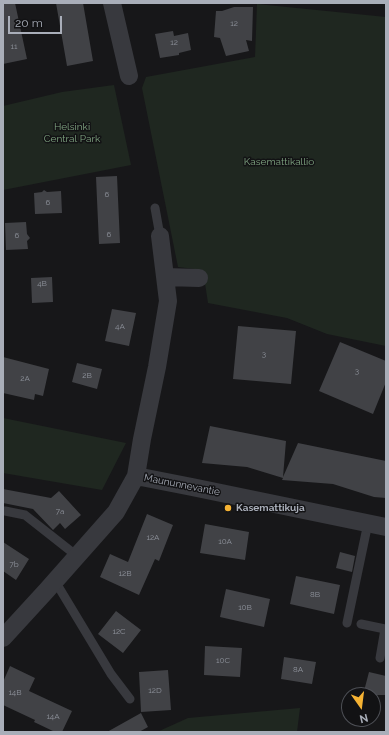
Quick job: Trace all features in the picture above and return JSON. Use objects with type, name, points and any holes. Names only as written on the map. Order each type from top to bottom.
[{"type":"street","points":[[112,3],[129,76]]},
{"type":"street","points":[[136,476],[168,301],[160,236]]},
{"type":"street","points":[[165,277],[199,278]]},
{"type":"street","name":"Maununnevantie","points":[[3,638],[116,512],[136,476],[386,527]]},
{"type":"lane","points":[[155,208],[160,236]]},
{"type":"lane","points":[[3,512],[5,511],[24,515],[77,556]]},
{"type":"lane","points":[[347,623],[368,523]]},
{"type":"lane","points":[[55,581],[111,674],[130,699]]},
{"type":"lane","points":[[362,624],[385,629],[380,658]]},
{"type":"green space","name":"Kasemattikallio","points":[[257,4],[386,17],[386,346],[327,334],[287,318],[208,303],[203,270],[178,267],[142,88],[146,77],[255,57]]},
{"type":"green space","name":"Helsinki Central Park","points":[[114,85],[131,165],[3,190],[3,106],[62,92]]},
{"type":"green space","points":[[3,418],[126,443],[102,490],[3,473]]},
{"type":"green space","points":[[300,708],[297,732],[157,732],[188,718]]},
{"type":"building","points":[[3,3],[15,3],[27,59],[3,64]]},
{"type":"building","points":[[56,3],[83,3],[93,61],[67,66]]},
{"type":"building","points":[[234,7],[253,7],[252,41],[246,40],[249,51],[226,56],[220,38],[214,37],[216,11],[222,11]]},
{"type":"building","points":[[173,31],[174,36],[188,33],[191,50],[179,53],[179,55],[160,58],[155,34]]},
{"type":"building","points":[[117,176],[120,243],[99,244],[96,177]]},
{"type":"building","points":[[44,190],[47,192],[61,191],[62,213],[35,214],[34,193],[42,192]]},
{"type":"building","points":[[26,222],[27,234],[30,238],[27,241],[28,249],[6,250],[5,223]]},
{"type":"building","points":[[52,277],[53,302],[32,303],[31,278]]},
{"type":"building","points":[[112,309],[136,313],[129,346],[105,341]]},
{"type":"building","points":[[238,326],[296,331],[291,384],[233,379]]},
{"type":"building","points":[[340,342],[386,361],[386,382],[373,414],[319,391]]},
{"type":"building","points":[[3,357],[49,369],[43,396],[35,394],[34,400],[3,393]]},
{"type":"building","points":[[77,363],[102,369],[97,389],[72,382]]},
{"type":"building","points":[[210,426],[286,441],[283,477],[298,443],[386,461],[386,498],[374,497],[333,484],[282,480],[283,478],[247,467],[202,463]]},
{"type":"building","points":[[3,489],[51,498],[59,491],[81,515],[65,529],[60,523],[53,530],[33,509],[3,503]]},
{"type":"building","points":[[147,514],[173,525],[159,561],[155,559],[139,595],[100,577],[110,554],[128,562]]},
{"type":"building","points":[[205,524],[249,532],[245,560],[200,553]]},
{"type":"building","points":[[3,542],[29,559],[16,580],[3,571]]},
{"type":"building","points":[[340,552],[355,556],[352,572],[336,568]]},
{"type":"building","points":[[296,576],[340,585],[334,614],[290,604]]},
{"type":"building","points":[[226,589],[270,599],[264,627],[220,617]]},
{"type":"building","points":[[116,611],[141,630],[123,653],[98,634]]},
{"type":"building","points":[[205,646],[242,648],[240,677],[204,675]]},
{"type":"building","points":[[284,657],[316,662],[312,684],[281,679]]},
{"type":"building","points":[[10,666],[35,678],[29,691],[72,711],[62,732],[55,732],[34,722],[35,720],[3,705],[3,682]]},
{"type":"building","points":[[168,670],[171,710],[141,712],[139,672]]},
{"type":"building","points":[[369,672],[386,676],[386,695],[381,695],[381,687],[365,687]]},
{"type":"building","points":[[141,713],[148,727],[139,732],[107,732]]},
{"type":"place","name":"Kasemattikuja","points":[[228,508]]}]
